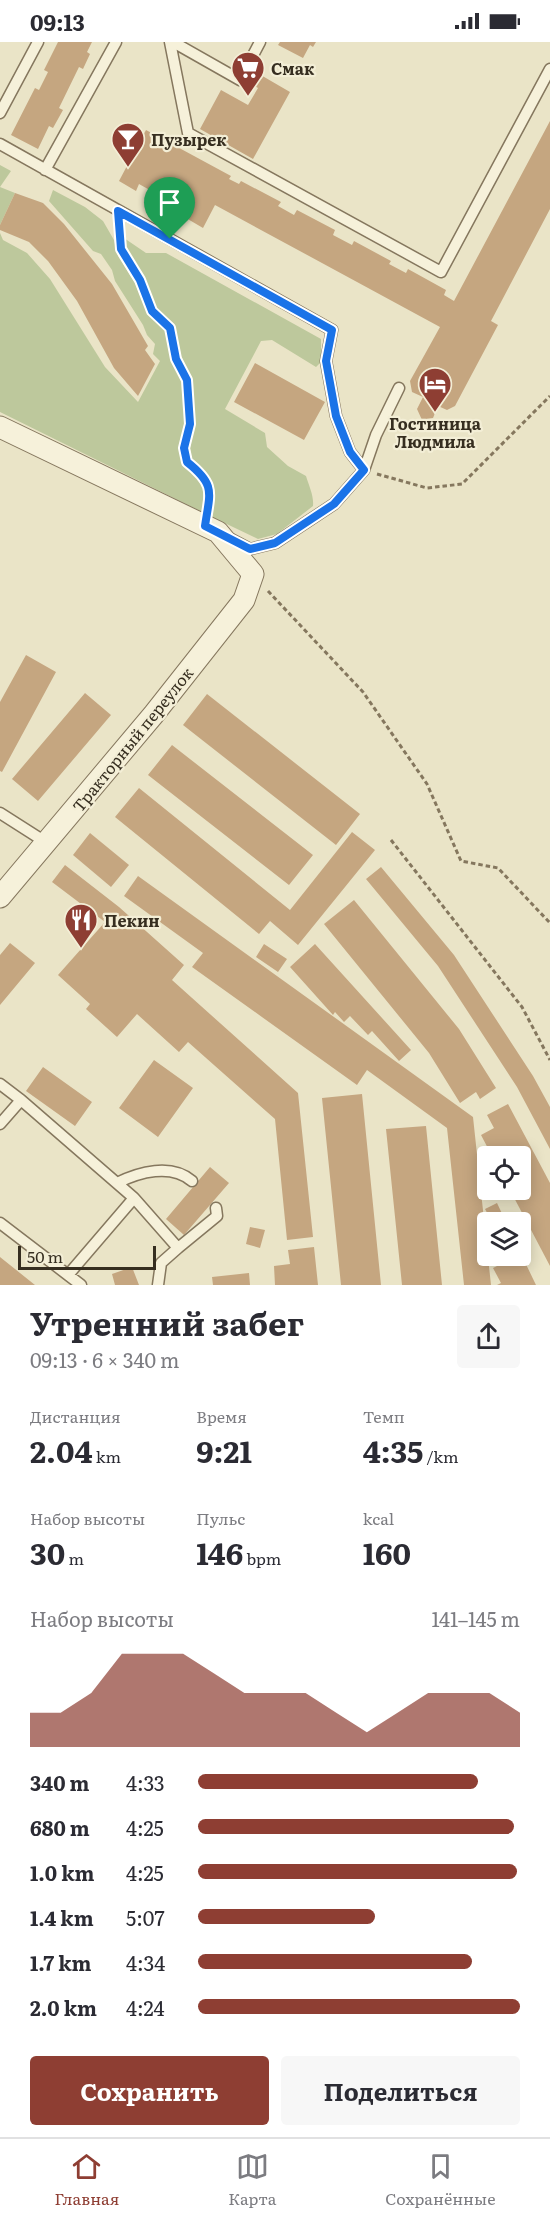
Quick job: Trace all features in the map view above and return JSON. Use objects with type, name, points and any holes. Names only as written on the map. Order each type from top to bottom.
[{"type":"street","points":[[0,427],[211,529],[253,574]]},
{"type":"street","name":"Тракторный переулок","points":[[0,897],[154,714],[237,609],[253,574]]},
{"type":"lane","points":[[0,112],[38,42]]},
{"type":"lane","points":[[45,170],[116,42]]},
{"type":"lane","points":[[171,42],[240,80],[260,42]]},
{"type":"lane","points":[[171,42],[188,133],[441,272],[550,69]]},
{"type":"lane","points":[[0,144],[332,330],[326,361],[336,416],[350,452],[364,470]]},
{"type":"lane","points":[[211,529],[250,549],[275,543],[334,504],[364,470],[376,435],[399,388]]},
{"type":"lane","points":[[0,813],[47,843]]},
{"type":"lane","points":[[0,1084],[134,1198],[178,1248]]},
{"type":"lane","points":[[0,1124],[21,1100]]},
{"type":"lane","points":[[117,1183],[136,1173],[166,1170],[192,1181]]},
{"type":"lane","points":[[68,1275],[134,1198]]},
{"type":"lane","points":[[158,1285],[161,1263],[217,1216],[216,1208]]},
{"type":"lane","points":[[0,1223],[81,1285]]},
{"type":"path","points":[[118,211],[121,249],[140,280],[152,311],[170,328],[176,359],[187,380],[190,424],[184,448],[187,462],[202,474],[210,491],[211,529]]},
{"type":"path","points":[[364,470],[427,488],[462,484],[550,396]]},
{"type":"path","points":[[253,574],[363,692],[427,784],[461,861],[498,868],[550,923]]},
{"type":"path","points":[[391,840],[522,1007],[550,1060]]},
{"type":"green space","points":[[0,165],[11,171],[0,187]]},
{"type":"green space","points":[[0,187],[15,193],[0,225]]},
{"type":"green space","points":[[53,190],[85,207],[103,221],[114,240],[118,256],[135,283],[148,315],[165,329],[172,360],[182,383],[185,419],[180,452],[182,462],[196,475],[204,489],[202,512],[0,412],[0,233],[3,240],[27,253],[50,279],[105,367],[138,402],[160,361],[153,354],[155,344],[147,335],[101,254],[93,251],[49,201]]},
{"type":"green space","points":[[124,238],[146,253],[166,253],[321,339],[321,362],[316,367],[272,340],[261,341],[225,409],[265,433],[267,447],[288,466],[306,476],[313,506],[277,534],[258,539],[212,517],[213,485],[206,473],[192,460],[190,449],[194,424],[192,383],[181,356],[175,325],[156,309],[143,277],[126,248]]},
{"type":"building","points":[[58,42],[92,42],[87,52],[90,54],[83,69],[79,67],[59,108],[63,110],[53,128],[49,126],[38,149],[11,135],[35,88],[39,90],[48,72],[44,70]]},
{"type":"building","points":[[280,42],[316,42],[313,47],[310,45],[303,58],[278,45]]},
{"type":"building","points":[[259,74],[290,92],[253,159],[200,129],[221,90],[248,105],[258,88],[253,85]]},
{"type":"building","points":[[550,121],[550,209],[491,321],[498,325],[455,406],[447,410],[438,406],[433,418],[422,420],[417,409],[423,397],[412,392],[410,381],[440,327],[215,205],[203,228],[186,218],[190,211],[175,203],[178,197],[164,189],[158,186],[155,193],[139,184],[136,191],[119,181],[146,130],[231,176],[229,179],[239,184],[241,181],[281,202],[278,206],[294,215],[297,210],[335,230],[333,235],[352,245],[354,241],[391,261],[389,264],[406,273],[408,269],[446,290],[444,295],[454,301]]},
{"type":"building","points":[[15,193],[43,203],[64,224],[112,284],[148,346],[145,350],[155,364],[138,396],[114,368],[77,301],[48,261],[29,242],[0,230],[0,225]]},
{"type":"building","points":[[255,363],[325,402],[304,440],[234,402]]},
{"type":"building","points":[[26,655],[56,672],[2,772],[0,771],[0,702]]},
{"type":"building","points":[[85,693],[111,715],[38,801],[12,779]]},
{"type":"building","points":[[207,694],[360,814],[336,845],[183,725]]},
{"type":"building","points":[[172,745],[313,855],[289,885],[148,775]]},
{"type":"building","points":[[139,788],[290,910],[352,832],[375,850],[298,945],[270,921],[259,934],[115,817]]},
{"type":"building","points":[[90,833],[129,865],[111,887],[73,855]]},
{"type":"building","points":[[65,865],[119,907],[184,965],[172,980],[298,1093],[313,1237],[287,1240],[275,1119],[188,1042],[179,1052],[137,1014],[117,1037],[86,1009],[90,1004],[58,975],[105,922],[52,882]]},
{"type":"building","points":[[381,867],[454,955],[533,1076],[550,1107],[550,1149],[517,1087],[438,966],[366,879]]},
{"type":"building","points":[[138,876],[473,1117],[477,1154],[477,1200],[482,1200],[483,1212],[477,1212],[477,1266],[489,1266],[491,1285],[464,1285],[447,1128],[367,1070],[357,1085],[192,967],[203,953],[124,896]]},
{"type":"building","points":[[354,900],[459,1029],[496,1088],[480,1099],[476,1092],[460,1103],[429,1053],[324,924]]},
{"type":"building","points":[[10,943],[35,963],[0,1005],[0,955]]},
{"type":"building","points":[[264,944],[287,959],[278,972],[256,957]]},
{"type":"building","points":[[315,944],[411,1050],[399,1061],[372,1031],[368,1035],[350,1016],[344,1022],[335,1012],[333,1015],[290,967]]},
{"type":"building","points":[[154,1060],[193,1088],[158,1137],[119,1108]]},
{"type":"building","points":[[43,1067],[92,1102],[75,1126],[26,1091]]},
{"type":"building","points":[[362,1094],[381,1285],[341,1285],[322,1098]]},
{"type":"building","points":[[508,1104],[530,1146],[487,1146],[481,1135],[494,1128],[487,1115]]},
{"type":"building","points":[[426,1126],[442,1285],[402,1285],[386,1129]]},
{"type":"building","points":[[531,1147],[550,1183],[550,1266],[531,1230],[531,1212],[522,1212],[515,1200],[531,1200]]},
{"type":"building","points":[[210,1167],[229,1183],[184,1235],[166,1219]]},
{"type":"building","points":[[497,1203],[501,1212],[487,1212],[485,1209]]},
{"type":"building","points":[[250,1227],[265,1230],[260,1248],[246,1244]]},
{"type":"building","points":[[314,1247],[318,1285],[275,1285],[274,1266],[290,1264],[288,1250]]},
{"type":"building","points":[[0,1257],[35,1285],[0,1285]]},
{"type":"building","points":[[527,1266],[536,1285],[497,1285],[501,1283],[493,1268]]},
{"type":"building","points":[[132,1267],[139,1285],[115,1285],[112,1274]]},
{"type":"building","points":[[249,1273],[250,1285],[213,1285],[212,1277]]},
{"type":"place","name":"Смак","points":[[248,97]]},
{"type":"place","name":"Пузырек","points":[[128,168]]},
{"type":"place","name":"Гостиница Людмила","points":[[435,413]]},
{"type":"place","name":"Пекин","points":[[81,949]]},
{"type":"route","points":[[118,211],[170,239],[332,330],[326,361],[336,416],[350,452],[364,470],[334,504],[275,543],[250,549],[205,526],[210,491],[202,474],[187,462],[184,448],[190,424],[187,380],[176,359],[170,328],[152,311],[140,280],[121,249],[118,211]]}]
